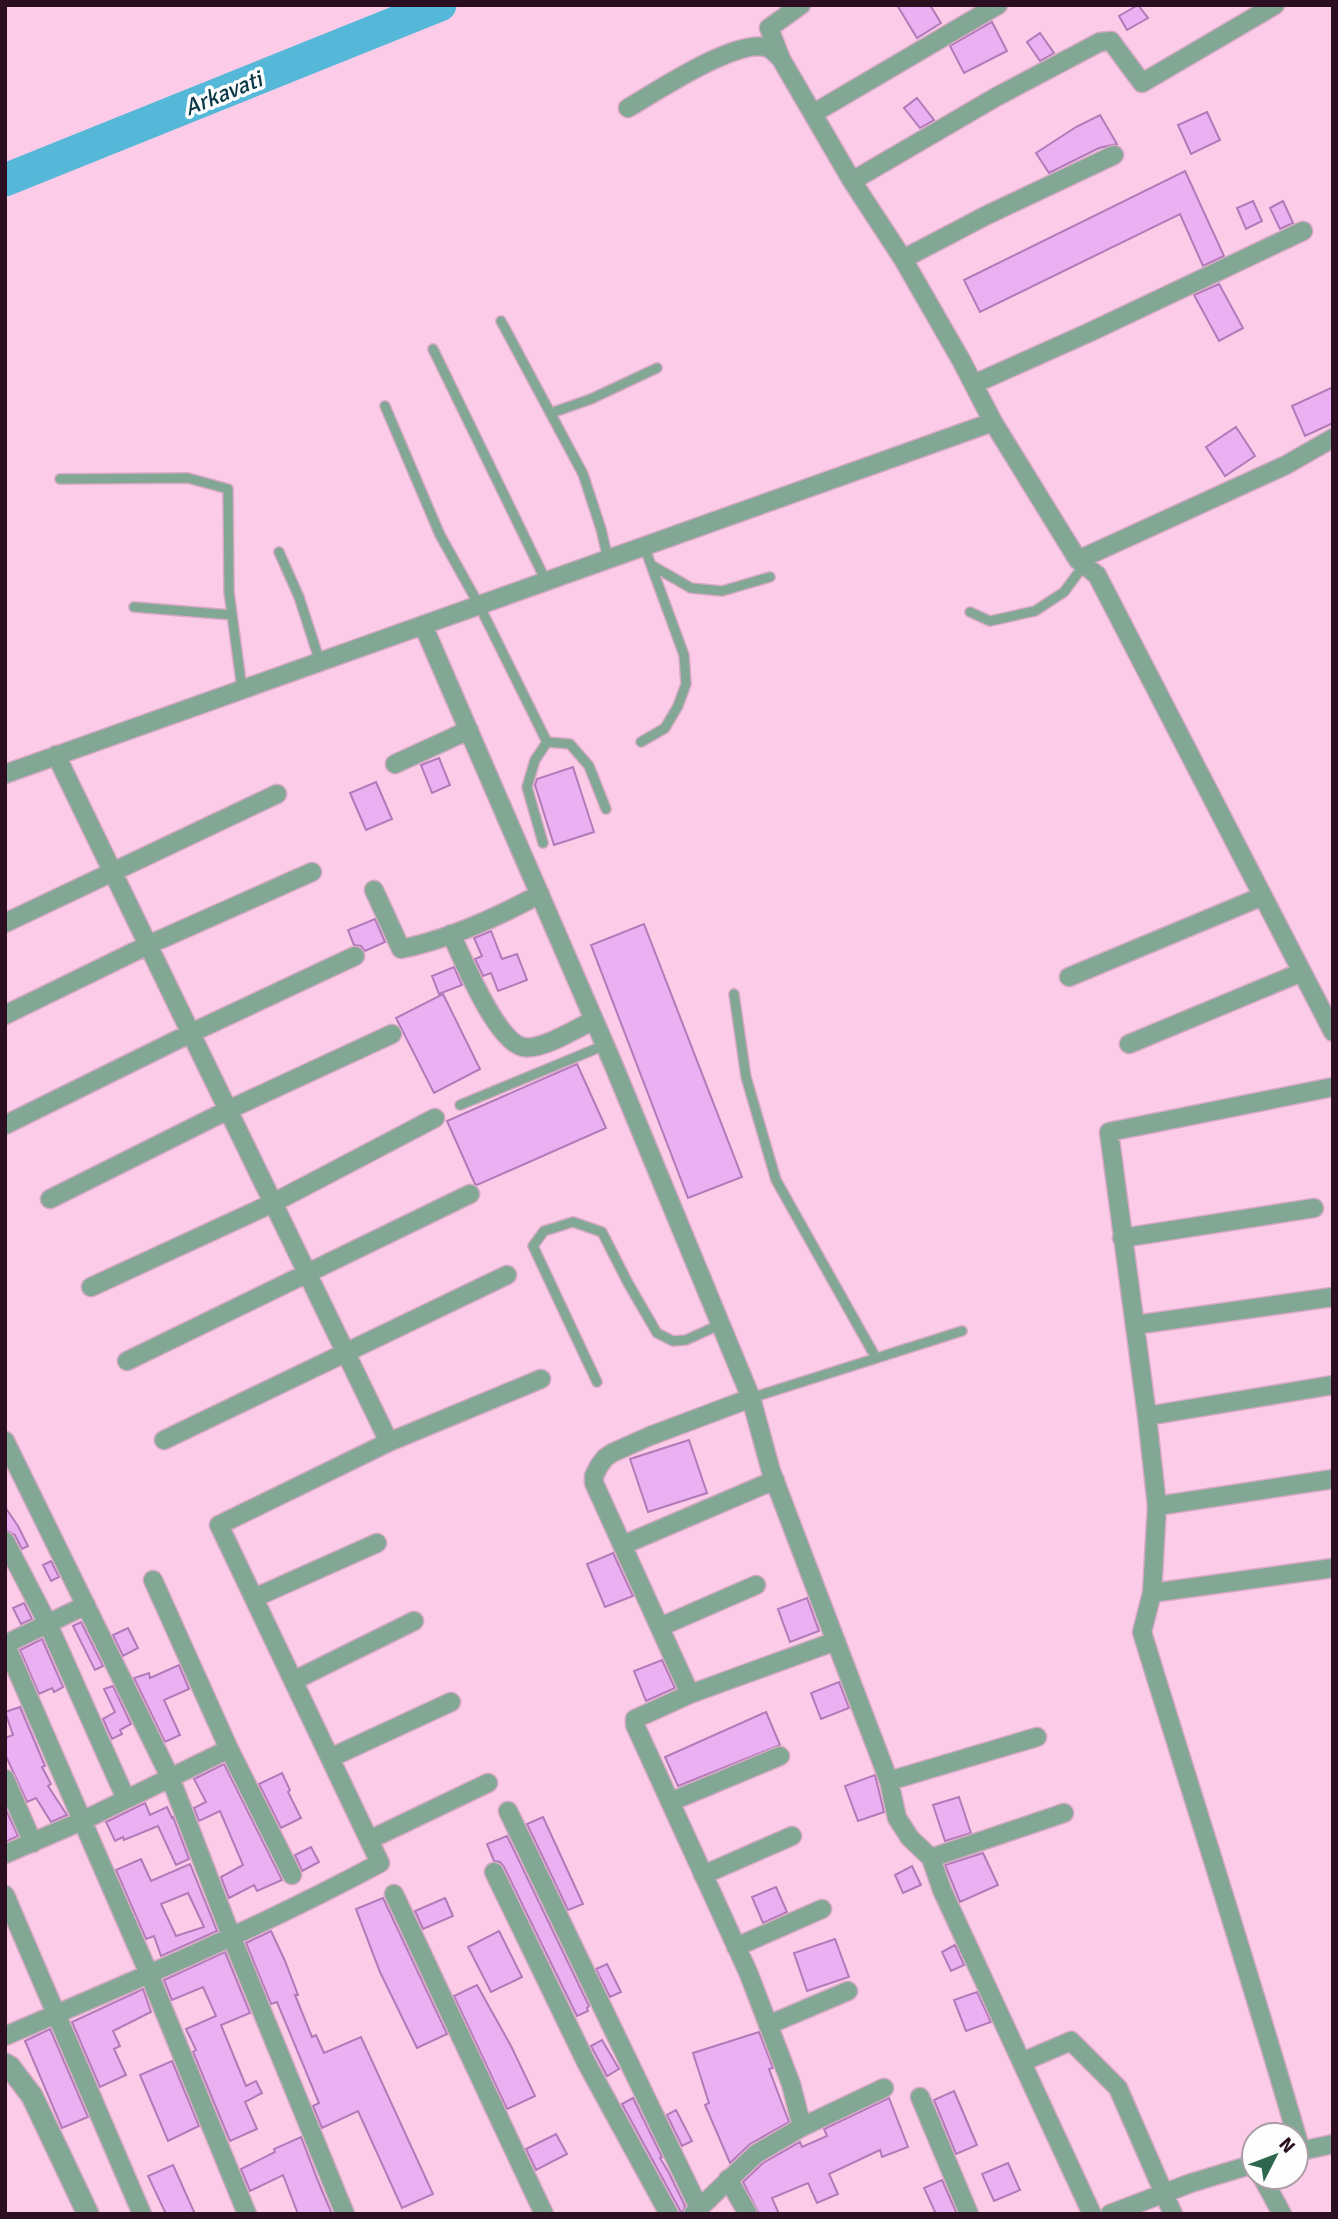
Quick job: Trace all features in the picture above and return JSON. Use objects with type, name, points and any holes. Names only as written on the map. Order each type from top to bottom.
[{"type":"street","points":[[802,5],[769,28],[781,59],[852,181],[903,259],[993,422],[1081,562],[1097,575],[1333,1031]]},
{"type":"street","points":[[814,113],[998,5]]},
{"type":"street","points":[[852,181],[996,97],[1100,41],[1111,41],[1142,83],[1275,5]]},
{"type":"street","points":[[628,108],[715,58],[743,47],[768,47],[781,59]]},
{"type":"street","points":[[903,259],[987,215],[1115,155]]},
{"type":"street","points":[[974,384],[1304,231]]},
{"type":"street","points":[[5,774],[993,422]]},
{"type":"street","points":[[1081,562],[1286,464],[1333,438]]},
{"type":"street","points":[[423,625],[605,1045],[751,1398],[775,1480],[889,1780],[897,1818],[911,1838],[931,1858],[942,1890],[1092,2214]]},
{"type":"street","points":[[395,764],[469,730]]},
{"type":"street","points":[[56,755],[389,1442]]},
{"type":"street","points":[[5,923],[277,794]]},
{"type":"street","points":[[5,1015],[148,945],[312,872]]},
{"type":"street","points":[[374,890],[401,949],[497,918],[540,894]]},
{"type":"street","points":[[1069,977],[1263,897]]},
{"type":"street","points":[[451,933],[490,1014],[507,1038],[524,1047],[544,1044],[594,1020]]},
{"type":"street","points":[[5,1125],[355,956]]},
{"type":"street","points":[[1129,1044],[1302,972]]},
{"type":"street","points":[[50,1199],[228,1110],[392,1034]]},
{"type":"street","points":[[1290,2121],[1256,1998],[1142,1632],[1152,1593],[1157,1506],[1109,1132],[1333,1087]]},
{"type":"street","points":[[91,1287],[273,1203],[435,1118]]},
{"type":"street","points":[[127,1361],[470,1194]]},
{"type":"street","points":[[1122,1238],[1314,1208]]},
{"type":"street","points":[[164,1440],[507,1275]]},
{"type":"street","points":[[1135,1325],[1333,1297]]},
{"type":"street","points":[[5,2036],[232,1938],[380,1863],[219,1525],[389,1442],[541,1379]]},
{"type":"street","points":[[1147,1416],[1333,1385]]},
{"type":"street","points":[[690,1694],[594,1483],[594,1476],[605,1458],[650,1436],[751,1398]]},
{"type":"street","points":[[5,1441],[170,1777],[232,1938],[345,2214]]},
{"type":"street","points":[[1157,1506],[1333,1479]]},
{"type":"street","points":[[622,1545],[775,1480]]},
{"type":"street","points":[[5,1541],[48,1624],[126,1799]]},
{"type":"street","points":[[254,1598],[377,1543]]},
{"type":"street","points":[[1152,1593],[1333,1568]]},
{"type":"street","points":[[153,1580],[229,1749],[292,1875]]},
{"type":"street","points":[[660,1627],[756,1585]]},
{"type":"street","points":[[86,1605],[6,1644],[149,1974],[247,2214]]},
{"type":"street","points":[[293,1681],[414,1621]]},
{"type":"street","points":[[802,2127],[791,2084],[768,2025],[635,1719],[690,1694],[836,1641]]},
{"type":"street","points":[[330,1758],[452,1702]]},
{"type":"street","points":[[889,1780],[1037,1737]]},
{"type":"street","points":[[5,1854],[82,1821],[229,1749]]},
{"type":"street","points":[[670,1802],[780,1756]]},
{"type":"street","points":[[5,1779],[33,1843]]},
{"type":"street","points":[[369,1840],[488,1783]]},
{"type":"street","points":[[508,1811],[696,2211],[756,2154],[802,2127],[884,2088]]},
{"type":"street","points":[[931,1858],[1064,1813]]},
{"type":"street","points":[[702,1875],[792,1836]]},
{"type":"street","points":[[494,1872],[587,2064],[668,2214]]},
{"type":"street","points":[[394,1894],[544,2214]]},
{"type":"street","points":[[5,1895],[142,2214]]},
{"type":"street","points":[[736,1947],[822,1909]]},
{"type":"street","points":[[768,2025],[848,1991]]},
{"type":"street","points":[[1022,2062],[1072,2041],[1118,2088],[1173,2214]]},
{"type":"street","points":[[5,2064],[32,2096],[88,2214]]},
{"type":"street","points":[[920,2097],[969,2214]]},
{"type":"street","points":[[1310,2149],[1333,2144]]},
{"type":"street","points":[[1110,2214],[1163,2193],[1240,2168]]},
{"type":"street","points":[[728,2179],[748,2214]]},
{"type":"street","points":[[1270,2191],[1282,2214]]},
{"type":"lane","points":[[501,321],[583,474],[608,559]]},
{"type":"lane","points":[[433,349],[546,581]]},
{"type":"lane","points":[[551,414],[591,399],[657,368]]},
{"type":"lane","points":[[385,405],[440,535],[479,605],[547,742]]},
{"type":"lane","points":[[60,479],[188,478],[228,489],[229,592],[242,690]]},
{"type":"lane","points":[[641,742],[665,728],[678,706],[686,684],[684,655],[644,546]]},
{"type":"lane","points":[[279,551],[299,597],[320,662]]},
{"type":"lane","points":[[970,612],[989,621],[1035,611],[1064,592],[1081,562]]},
{"type":"lane","points":[[651,565],[691,588],[722,592],[770,576]]},
{"type":"lane","points":[[134,607],[232,615]]},
{"type":"lane","points":[[547,742],[570,744],[589,766],[606,809]]},
{"type":"lane","points":[[543,843],[527,786],[535,760],[547,742]]},
{"type":"lane","points":[[734,994],[746,1077],[776,1180],[876,1358]]},
{"type":"lane","points":[[460,1105],[605,1045]]},
{"type":"lane","points":[[597,1382],[533,1247],[544,1231],[573,1222],[602,1232],[657,1333],[673,1341],[686,1340],[720,1324]]},
{"type":"lane","points":[[751,1398],[962,1331]]},
{"type":"building","points":[[897,5],[930,5],[941,23],[917,38]]},
{"type":"building","points":[[1138,5],[1148,18],[1127,30],[1119,16]]},
{"type":"building","points":[[992,22],[1007,51],[964,73],[950,46]]},
{"type":"building","points":[[1040,33],[1054,53],[1040,61],[1027,42]]},
{"type":"building","points":[[917,98],[934,120],[920,128],[904,108]]},
{"type":"building","points":[[1207,112],[1220,140],[1191,154],[1178,125]]},
{"type":"building","points":[[1100,115],[1117,144],[1099,148],[1049,173],[1036,153]]},
{"type":"building","points":[[1185,171],[1224,256],[1203,266],[1180,214],[980,312],[964,280]]},
{"type":"building","points":[[1253,201],[1262,221],[1246,229],[1237,208]]},
{"type":"building","points":[[1283,201],[1293,223],[1280,229],[1270,208]]},
{"type":"building","points":[[1219,284],[1243,328],[1219,341],[1194,295]]},
{"type":"building","points":[[1333,387],[1333,423],[1305,436],[1292,406]]},
{"type":"building","points":[[1236,427],[1255,456],[1225,476],[1206,447]]},
{"type":"building","points":[[439,758],[450,785],[432,793],[421,765]]},
{"type":"building","points":[[573,767],[594,832],[554,845],[535,785],[537,779]]},
{"type":"building","points":[[376,782],[392,819],[366,830],[350,793]]},
{"type":"building","points":[[375,919],[385,942],[365,951],[361,946],[354,945],[348,930]]},
{"type":"building","points":[[644,924],[742,1177],[688,1198],[591,945]]},
{"type":"building","points":[[491,931],[502,959],[517,954],[527,980],[498,991],[491,973],[483,976],[475,959],[482,956],[474,938]]},
{"type":"building","points":[[454,967],[462,985],[439,994],[432,976]]},
{"type":"building","points":[[443,994],[480,1069],[434,1093],[396,1018]]},
{"type":"building","points":[[577,1064],[606,1128],[475,1184],[447,1121]]},
{"type":"building","points":[[689,1440],[707,1493],[648,1512],[630,1459]]},
{"type":"building","points":[[5,1507],[28,1546],[22,1549],[15,1535],[5,1530]]},
{"type":"building","points":[[613,1553],[633,1596],[605,1607],[587,1564]]},
{"type":"building","points":[[51,1561],[59,1577],[51,1581],[43,1565]]},
{"type":"building","points":[[807,1598],[819,1631],[790,1642],[778,1609]]},
{"type":"building","points":[[24,1603],[32,1619],[21,1624],[13,1608]]},
{"type":"building","points":[[81,1622],[103,1666],[95,1670],[73,1626]]},
{"type":"building","points":[[128,1628],[138,1648],[123,1656],[113,1635]]},
{"type":"building","points":[[42,1639],[63,1687],[54,1692],[52,1688],[39,1694],[20,1650]]},
{"type":"building","points":[[662,1660],[675,1688],[646,1701],[634,1671]]},
{"type":"building","points":[[179,1665],[189,1689],[164,1700],[180,1735],[165,1742],[134,1678],[149,1673],[150,1678]]},
{"type":"building","points":[[839,1682],[849,1708],[821,1719],[811,1693]]},
{"type":"building","points":[[113,1686],[131,1724],[120,1730],[122,1734],[112,1739],[103,1719],[115,1712],[104,1689]]},
{"type":"building","points":[[20,1707],[45,1766],[42,1767],[51,1784],[48,1786],[67,1815],[51,1822],[36,1798],[27,1802],[5,1754],[5,1738],[13,1735],[5,1712]]},
{"type":"building","points":[[766,1712],[780,1745],[678,1786],[665,1757]]},
{"type":"building","points":[[224,1764],[282,1880],[257,1891],[254,1885],[229,1898],[221,1877],[243,1865],[220,1811],[199,1821],[194,1808],[206,1802],[194,1779]]},
{"type":"building","points":[[282,1773],[301,1818],[281,1828],[259,1784]]},
{"type":"building","points":[[875,1775],[884,1812],[858,1821],[845,1786]]},
{"type":"building","points":[[959,1797],[971,1833],[945,1841],[933,1805]]},
{"type":"building","points":[[145,1803],[150,1815],[167,1807],[189,1859],[176,1865],[158,1826],[115,1841],[106,1822]]},
{"type":"building","points":[[5,1808],[18,1836],[5,1842]]},
{"type":"building","points":[[543,1817],[583,1904],[568,1910],[527,1824]]},
{"type":"building","points":[[507,1836],[589,2006],[588,2011],[577,2016],[504,1867],[500,1862],[494,1861],[487,1844]]},
{"type":"building","points":[[311,1847],[319,1862],[302,1871],[295,1855]]},
{"type":"building","points":[[983,1853],[998,1885],[960,1902],[945,1865]]},
{"type":"building","points":[[141,1859],[151,1881],[190,1864],[217,1931],[161,1956],[154,1936],[146,1939],[116,1870]],"holes":[[[188,1893],[204,1927],[176,1936],[161,1904]]]},
{"type":"building","points":[[912,1866],[921,1885],[903,1893],[895,1875]]},
{"type":"building","points":[[776,1887],[787,1912],[763,1923],[752,1897]]},
{"type":"building","points":[[383,1898],[447,2034],[417,2048],[380,1972],[356,1909]]},
{"type":"building","points":[[445,1898],[453,1916],[423,1929],[415,1911]]},
{"type":"building","points":[[271,1931],[285,1961],[312,2037],[316,2035],[324,2053],[361,2037],[433,2194],[402,2208],[358,2111],[322,2128],[313,2106],[319,2103],[277,2002],[271,2004],[246,1943]]},
{"type":"building","points":[[499,1931],[522,1977],[491,1992],[468,1947]]},
{"type":"building","points":[[835,1939],[849,1977],[807,1991],[794,1953]]},
{"type":"building","points":[[955,1945],[964,1965],[951,1971],[942,1952]]},
{"type":"building","points":[[225,1952],[250,2013],[221,2025],[246,2086],[256,2081],[262,2093],[245,2102],[257,2129],[230,2141],[186,2029],[216,2016],[203,1987],[172,2000],[164,1980]]},
{"type":"building","points":[[607,1964],[621,1992],[610,1997],[596,1969]]},
{"type":"building","points":[[477,1985],[535,2096],[507,2109],[454,1996]]},
{"type":"building","points":[[143,1989],[151,2012],[113,2031],[120,2046],[114,2049],[126,2075],[100,2087],[72,2022]]},
{"type":"building","points":[[977,1992],[991,2022],[966,2031],[954,2000]]},
{"type":"building","points":[[50,2029],[88,2117],[62,2128],[25,2041]]},
{"type":"building","points":[[759,2032],[773,2068],[769,2069],[789,2122],[750,2144],[730,2163],[705,2105],[709,2103],[693,2053]]},
{"type":"building","points":[[602,2040],[619,2069],[607,2076],[591,2046]]},
{"type":"building","points":[[172,2061],[199,2126],[168,2141],[140,2075]]},
{"type":"building","points":[[954,2091],[977,2145],[956,2154],[934,2100]]},
{"type":"building","points":[[633,2098],[685,2206],[682,2214],[622,2104]]},
{"type":"building","points":[[889,2098],[908,2147],[882,2157],[880,2150],[829,2174],[838,2194],[817,2203],[808,2183],[772,2198],[779,2214],[759,2214],[743,2182],[763,2163],[800,2142],[802,2147],[827,2136],[824,2129]]},
{"type":"building","points":[[676,2110],[692,2141],[682,2146],[667,2115]]},
{"type":"building","points":[[556,2134],[567,2154],[536,2170],[526,2149]]},
{"type":"building","points":[[301,2137],[332,2214],[298,2214],[283,2175],[250,2191],[241,2169],[275,2152],[274,2149]]},
{"type":"building","points":[[1008,2163],[1020,2190],[994,2201],[982,2174]]},
{"type":"building","points":[[173,2165],[195,2214],[166,2214],[148,2176]]},
{"type":"building","points":[[942,2180],[957,2214],[936,2214],[924,2188]]},
{"type":"waterway","name":"Arkavati","points":[[5,180],[440,5]]}]
